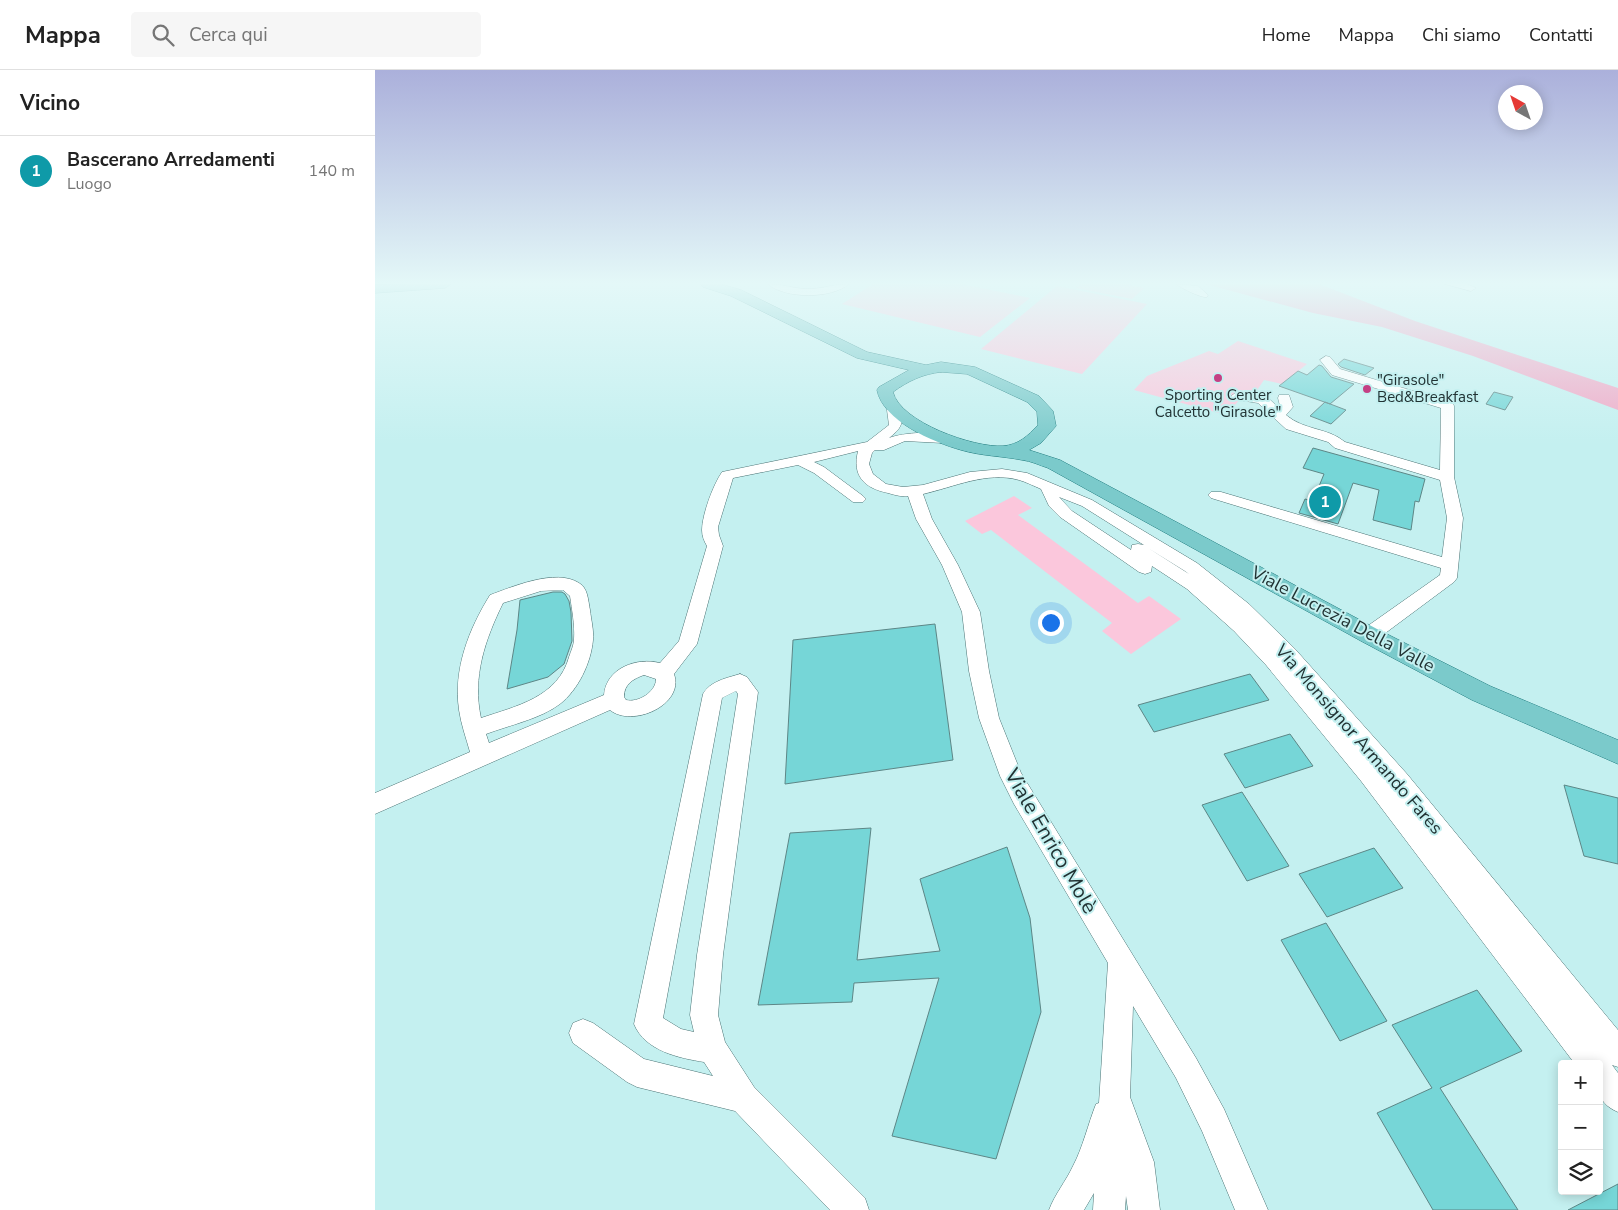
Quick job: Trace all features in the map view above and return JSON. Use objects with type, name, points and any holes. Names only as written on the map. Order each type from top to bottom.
[{"type":"main road","name":"Viale Lucrezia Della Valle","points":[[826,337],[862,355],[923,369]]},
{"type":"main road","name":"Viale Lucrezia Della Valle","points":[[862,355],[883,374],[886,400],[893,410],[943,438],[977,449],[1027,455],[1054,464],[1369,635],[1481,693],[1618,752]]},
{"type":"main road","name":"Viale Lucrezia Della Valle","points":[[885,390],[903,378],[923,369],[959,368],[989,378],[1041,405],[1045,410],[1053,439],[1075,474]]},
{"type":"main road","name":"Viale Lucrezia Della Valle","points":[[1001,451],[1016,448],[1038,438],[1053,439]]},
{"type":"street","points":[[1326,360],[1336,372],[1448,406],[1447,477],[1455,518],[1448,578],[1369,635]]},
{"type":"street","points":[[1237,396],[1266,396],[1279,415],[1291,426],[1333,440],[1340,445],[1447,477]]},
{"type":"street","points":[[1279,415],[1287,407],[1284,398]]},
{"type":"street","points":[[893,410],[897,420],[895,426],[867,452],[863,470],[871,481],[892,491],[914,491]]},
{"type":"street","points":[[663,672],[689,644],[715,546],[709,530],[722,483],[727,475],[800,461],[842,450],[867,452],[903,437],[943,438]]},
{"type":"street","points":[[800,461],[819,470],[858,499]]},
{"type":"street","name":"Via Monsignor Armando Fares","points":[[914,491],[970,476],[992,473],[1014,474],[1087,503],[1191,567],[1243,609],[1288,654],[1399,781],[1618,1053]]},
{"type":"street","points":[[1047,486],[1054,503],[1067,514],[1164,582]]},
{"type":"street","name":"Via Monsignor Armando Fares","points":[[1047,486],[1075,510],[1193,585],[1241,626],[1273,660],[1369,774],[1590,1060]]},
{"type":"street","name":"Viale Enrico Molè","points":[[914,491],[923,519],[950,565],[971,612],[979,671],[989,718],[1011,776],[1191,1076],[1213,1120],[1252,1210]]},
{"type":"street","points":[[1216,495],[1451,565]]},
{"type":"street","points":[[475,729],[534,708],[553,698],[567,683],[576,668],[584,640],[579,595],[573,587],[564,584],[540,585],[496,599],[477,636],[469,661],[468,706],[482,756]]},
{"type":"street","points":[[645,668],[653,668],[663,672],[666,678],[666,685],[658,698],[650,704],[631,709],[617,705],[613,700],[613,691],[617,684],[629,674],[645,668]]},
{"type":"street","points":[[713,1049],[677,1043],[648,1024],[713,694],[726,686],[740,682],[748,692],[735,768],[710,955],[705,1015],[713,1049],[743,1098],[853,1210]]},
{"type":"street","points":[[375,804],[613,700]]},
{"type":"street","points":[[1109,1210],[1121,961]]},
{"type":"street","points":[[583,1033],[637,1072],[743,1098]]},
{"type":"street","points":[[1603,1077],[1618,1097]]},
{"type":"street","points":[[1065,1210],[1087,1174],[1114,1095]]},
{"type":"street","points":[[1114,1095],[1139,1162],[1143,1210]]},
{"type":"shaded area","points":[[995,337],[1116,337],[1082,374],[981,349]]},
{"type":"shaded area","points":[[1414,337],[1464,337],[1618,388],[1618,410],[1473,356]]},
{"type":"shaded area","name":"Sporting Center Calcetto \"Girasole\"","points":[[1238,341],[1307,364],[1282,384],[1264,380],[1255,393],[1243,390],[1242,397],[1226,415],[1134,390],[1147,376],[1209,351],[1218,354]]},
{"type":"shaded area","points":[[1014,496],[1032,508],[1018,515],[1138,603],[1149,596],[1181,619],[1131,654],[1102,631],[1112,623],[991,530],[982,534],[965,521]]},
{"type":"building","points":[[1344,359],[1374,368],[1365,375],[1341,367],[1338,364]]},
{"type":"building","points":[[1319,365],[1331,377],[1354,384],[1330,404],[1279,386],[1298,371],[1307,375]]},
{"type":"building","points":[[1494,392],[1513,397],[1505,410],[1486,404]]},
{"type":"building","points":[[1325,402],[1346,410],[1331,424],[1310,416]]},
{"type":"building","points":[[1313,448],[1425,479],[1419,502],[1415,501],[1411,530],[1373,520],[1379,490],[1353,483],[1338,524],[1299,513],[1305,499],[1313,501],[1324,474],[1303,468]]},
{"type":"building","points":[[553,592],[565,594],[569,601],[571,612],[572,641],[564,664],[548,677],[507,689],[520,600]]},
{"type":"building","points":[[935,624],[953,760],[785,784],[793,640]]},
{"type":"building","points":[[1250,674],[1269,700],[1154,732],[1138,705]]},
{"type":"building","points":[[1290,734],[1313,766],[1245,788],[1224,754]]},
{"type":"building","points":[[1564,785],[1618,798],[1618,864],[1584,856]]},
{"type":"building","points":[[1242,792],[1289,866],[1247,881],[1202,805]]},
{"type":"building","points":[[871,828],[857,960],[940,951],[920,879],[1007,847],[1030,918],[1041,1012],[996,1159],[892,1136],[939,978],[854,983],[852,1002],[758,1005],[790,833]]},
{"type":"building","points":[[1374,848],[1403,888],[1327,917],[1299,874]]},
{"type":"building","points":[[1326,923],[1387,1021],[1340,1041],[1281,940]]},
{"type":"building","points":[[1477,990],[1522,1051],[1440,1088],[1518,1210],[1433,1210],[1377,1113],[1432,1088],[1392,1025]]},
{"type":"building","points":[[1618,1184],[1618,1210],[1568,1210],[1597,1195],[1603,1195],[1603,1192]]},
{"type":"place","name":"Sporting Center Calcetto \"Girasole\"","points":[[1218,378]]},
{"type":"place","name":"\"Girasole\" Bed&Breakfast","points":[[1367,389]]},
{"type":"place","name":"Bascerano Arredamenti","points":[[1325,502]]}]
